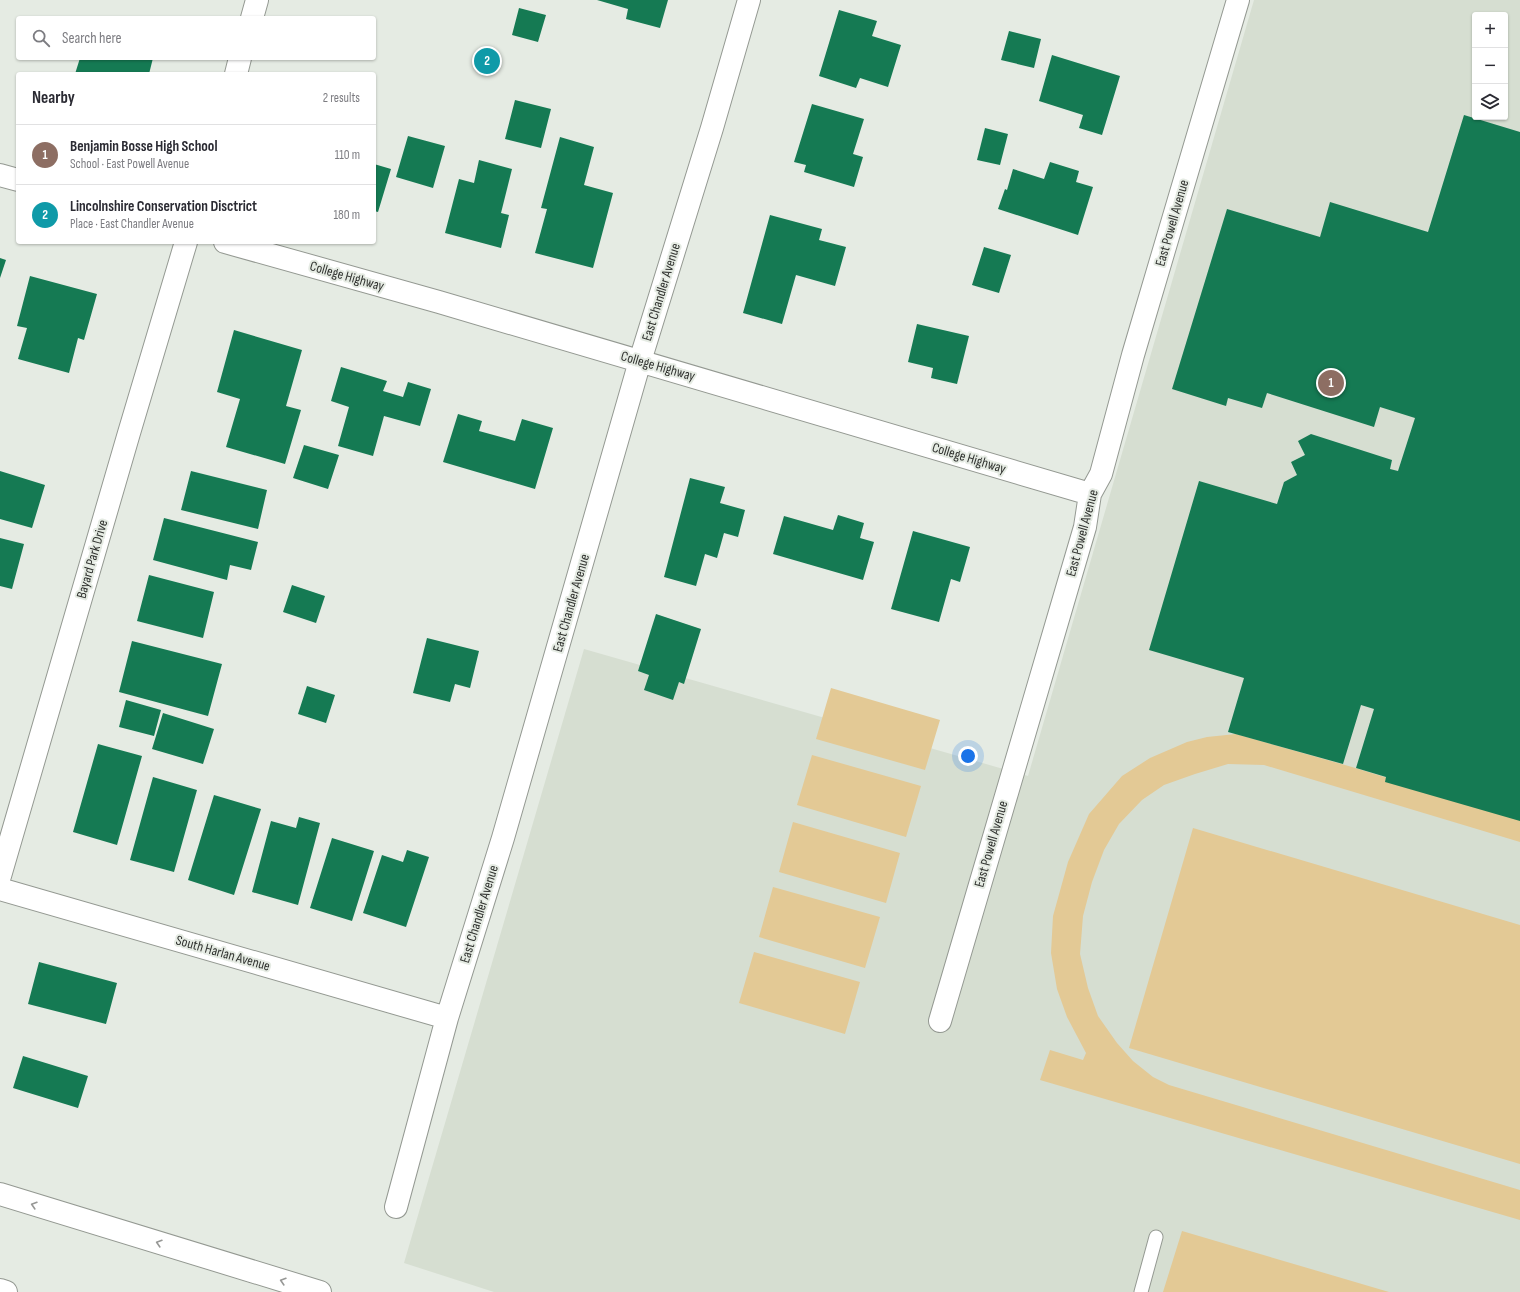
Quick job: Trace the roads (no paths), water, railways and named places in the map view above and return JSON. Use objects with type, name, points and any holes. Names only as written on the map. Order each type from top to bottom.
[{"type":"main road","points":[[253,16],[257,0]]},
{"type":"main road","name":"East Chandler Avenue","points":[[396,1207],[447,1018],[503,838],[640,361],[712,128],[749,0]]},
{"type":"main road","name":"East Powell Avenue","points":[[940,1021],[1085,527],[1090,494],[1101,474],[1133,355],[1238,0]]},
{"type":"main road","points":[[236,72],[240,60]]},
{"type":"main road","points":[[0,175],[16,179]]},
{"type":"main road","name":"Bayard Park Drive","points":[[0,876],[185,244]]},
{"type":"main road","name":"College Highway","points":[[232,244],[439,302],[1090,494]]},
{"type":"main road","name":"South Harlan Avenue","points":[[0,889],[447,1018]]},
{"type":"main road","points":[[0,1194],[320,1292]]},
{"type":"main road","points":[[0,1290],[6,1292]]},
{"type":"lane","points":[[1141,1292],[1156,1237]]},
{"type":"place","name":"Lincolnshire Conservation Disctrict","points":[[487,61]]},
{"type":"place","name":"Benjamin Bosse High School","points":[[1331,383]]}]
